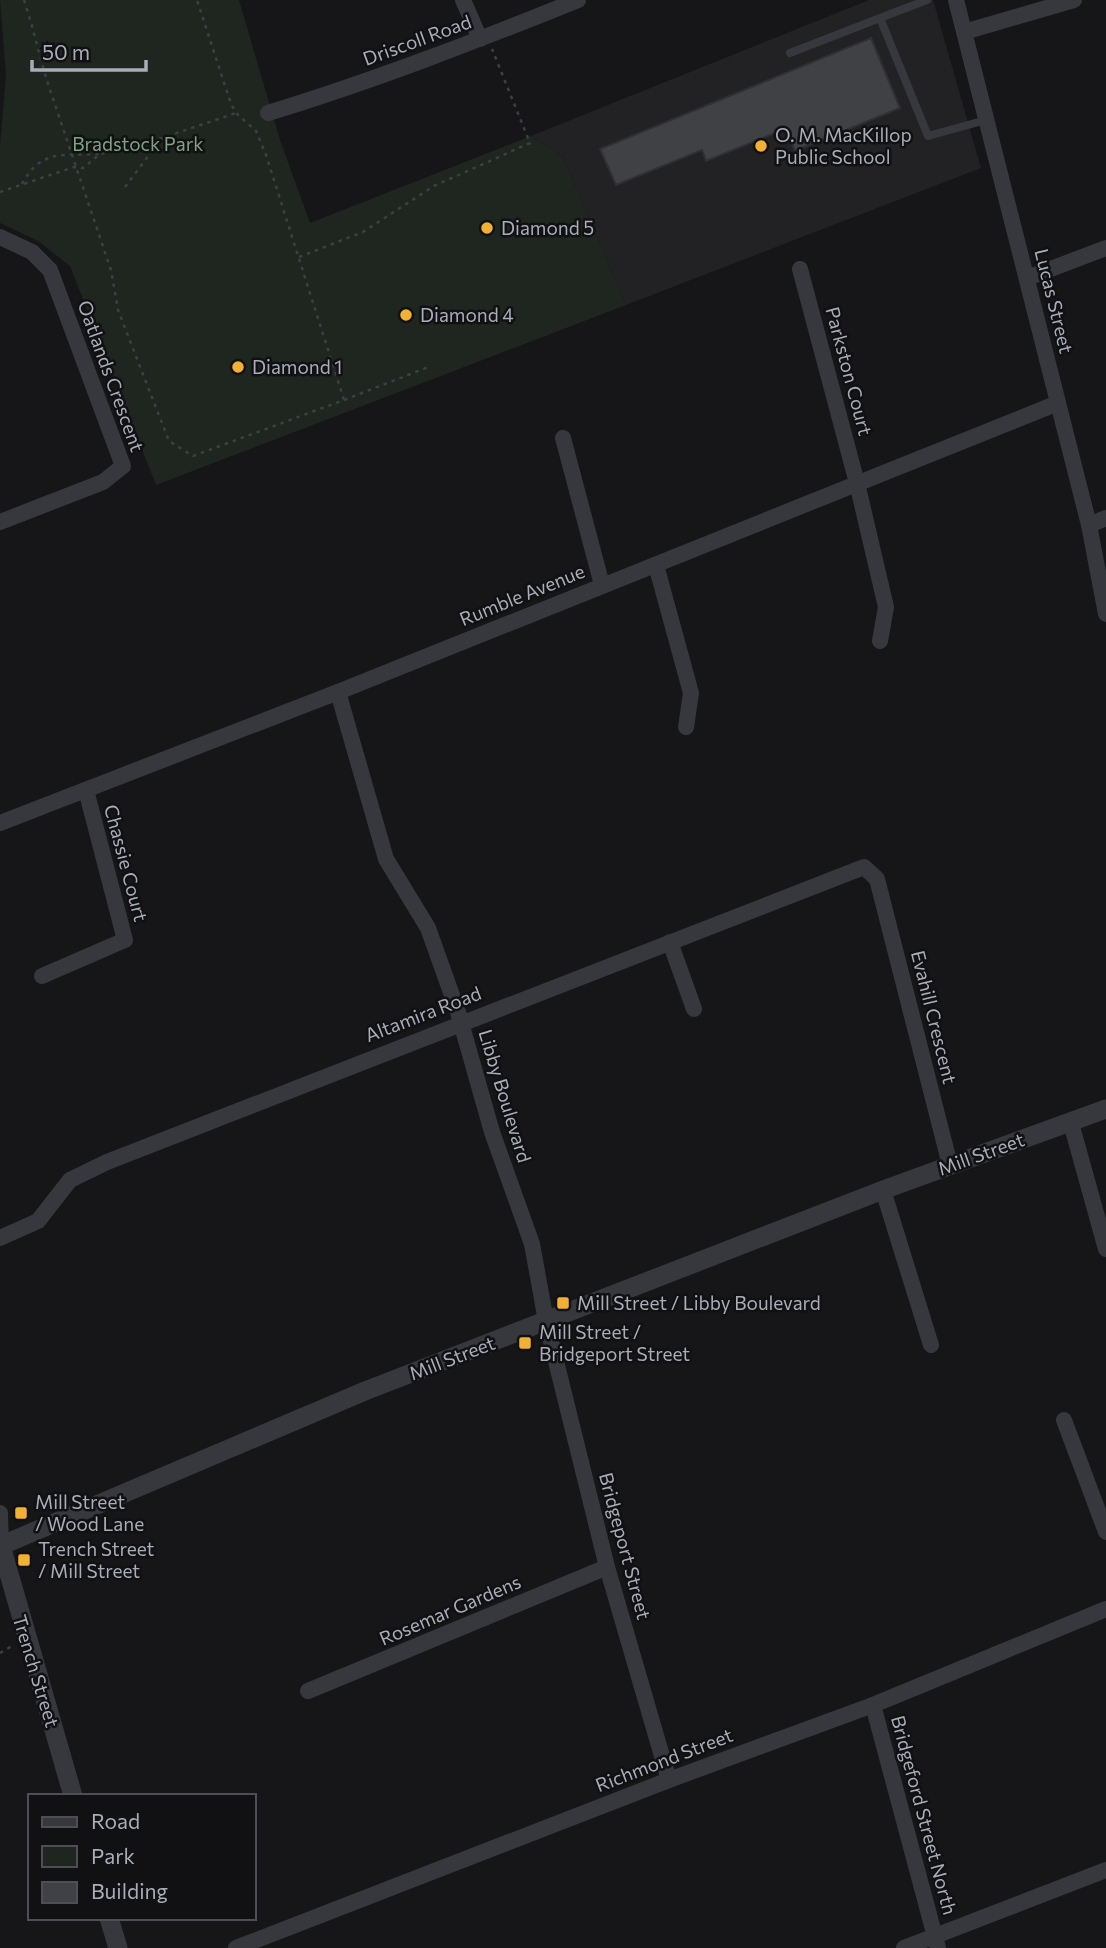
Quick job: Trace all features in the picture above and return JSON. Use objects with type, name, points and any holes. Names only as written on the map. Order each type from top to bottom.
[{"type":"street","points":[[463,0],[480,39]]},
{"type":"street","name":"Driscoll Road","points":[[268,113],[331,94],[578,0]]},
{"type":"street","name":"Lucas Street","points":[[956,0],[1089,525],[1106,614]]},
{"type":"street","points":[[964,32],[1074,0]]},
{"type":"street","name":"Oatlands Crescent","points":[[0,237],[32,252],[50,270],[123,466],[103,482],[0,522]]},
{"type":"street","points":[[1027,278],[1106,248]]},
{"type":"street","name":"Parkston Court","points":[[800,269],[857,483],[886,607],[880,640]]},
{"type":"street","name":"Rumble Avenue","points":[[0,823],[338,692],[1058,403]]},
{"type":"street","points":[[563,438],[602,585]]},
{"type":"street","points":[[1089,525],[1106,518]]},
{"type":"street","points":[[656,565],[691,692],[686,727]]},
{"type":"street","name":"Libby Boulevard","points":[[338,692],[386,859],[428,928],[461,1022],[492,1132],[532,1244],[546,1321]]},
{"type":"street","name":"Chassie Court","points":[[43,976],[125,940],[86,790]]},
{"type":"street","name":"Altamira Road","points":[[0,1238],[38,1221],[70,1180],[107,1162],[863,867],[877,879]]},
{"type":"street","name":"Evahill Crescent","points":[[877,879],[950,1165]]},
{"type":"street","points":[[670,943],[694,1009]]},
{"type":"street","name":"Mill Street","points":[[0,1546],[365,1391],[950,1165],[1106,1109]]},
{"type":"street","points":[[1071,1122],[1106,1249]]},
{"type":"street","points":[[883,1191],[931,1345]]},
{"type":"street","name":"Bridgeport Street","points":[[546,1321],[607,1567],[669,1780]]},
{"type":"street","points":[[1064,1420],[1106,1532]]},
{"type":"street","points":[[0,1513],[0,1546]]},
{"type":"street","name":"Trench Street","points":[[0,1546],[72,1794]]},
{"type":"street","name":"Rosemar Gardens","points":[[308,1691],[607,1567]]},
{"type":"street","name":"Richmond Street","points":[[236,1948],[669,1780],[873,1705],[1106,1609]]},
{"type":"street","name":"Bridgeford Street North","points":[[873,1705],[937,1942]]},
{"type":"street","points":[[904,1948],[937,1942],[1106,1870]]},
{"type":"street","points":[[110,1920],[118,1948]]},
{"type":"lane","points":[[790,53],[927,0]]},
{"type":"lane","points":[[880,18],[928,136],[987,120]]},
{"type":"path","points":[[24,0],[74,167],[111,270],[118,310],[169,441],[193,456],[431,366]]},
{"type":"path","points":[[197,0],[231,104],[236,113],[256,131],[265,155],[344,400]]},
{"type":"path","points":[[299,257],[363,232],[434,186],[530,143],[490,44],[480,39]]},
{"type":"path","points":[[22,184],[29,172],[46,156],[100,154],[162,138],[236,113]]},
{"type":"path","points":[[125,187],[162,138]]},
{"type":"path","points":[[0,192],[74,167],[83,168],[100,154]]},
{"type":"path","points":[[0,1653],[19,1642]]},
{"type":"shaded area","name":"O. M. MacKillop Public School","points":[[869,0],[933,0],[981,168],[626,305],[563,157],[531,136]]},
{"type":"green space","name":"Bradstock Park","points":[[0,0],[239,0],[280,140],[310,223],[531,136],[563,157],[626,305],[156,485],[70,266],[38,241],[0,223],[0,147],[6,74]]},
{"type":"building","points":[[871,38],[900,108],[795,151],[785,129],[706,161],[702,150],[616,185],[600,149]]},
{"type":"place","name":"O. M. MacKillop Public School","points":[[761,146]]},
{"type":"place","name":"Diamond 5","points":[[487,228]]},
{"type":"place","name":"Diamond 4","points":[[406,315]]},
{"type":"place","name":"Diamond 1","points":[[238,367]]},
{"type":"place","name":"Mill Street / Libby Boulevard","points":[[563,1303]]},
{"type":"place","name":"Mill Street / Bridgeport Street","points":[[525,1343]]},
{"type":"place","name":"Mill Street / Wood Lane","points":[[21,1513]]},
{"type":"place","name":"Trench Street / Mill Street","points":[[24,1560]]}]
